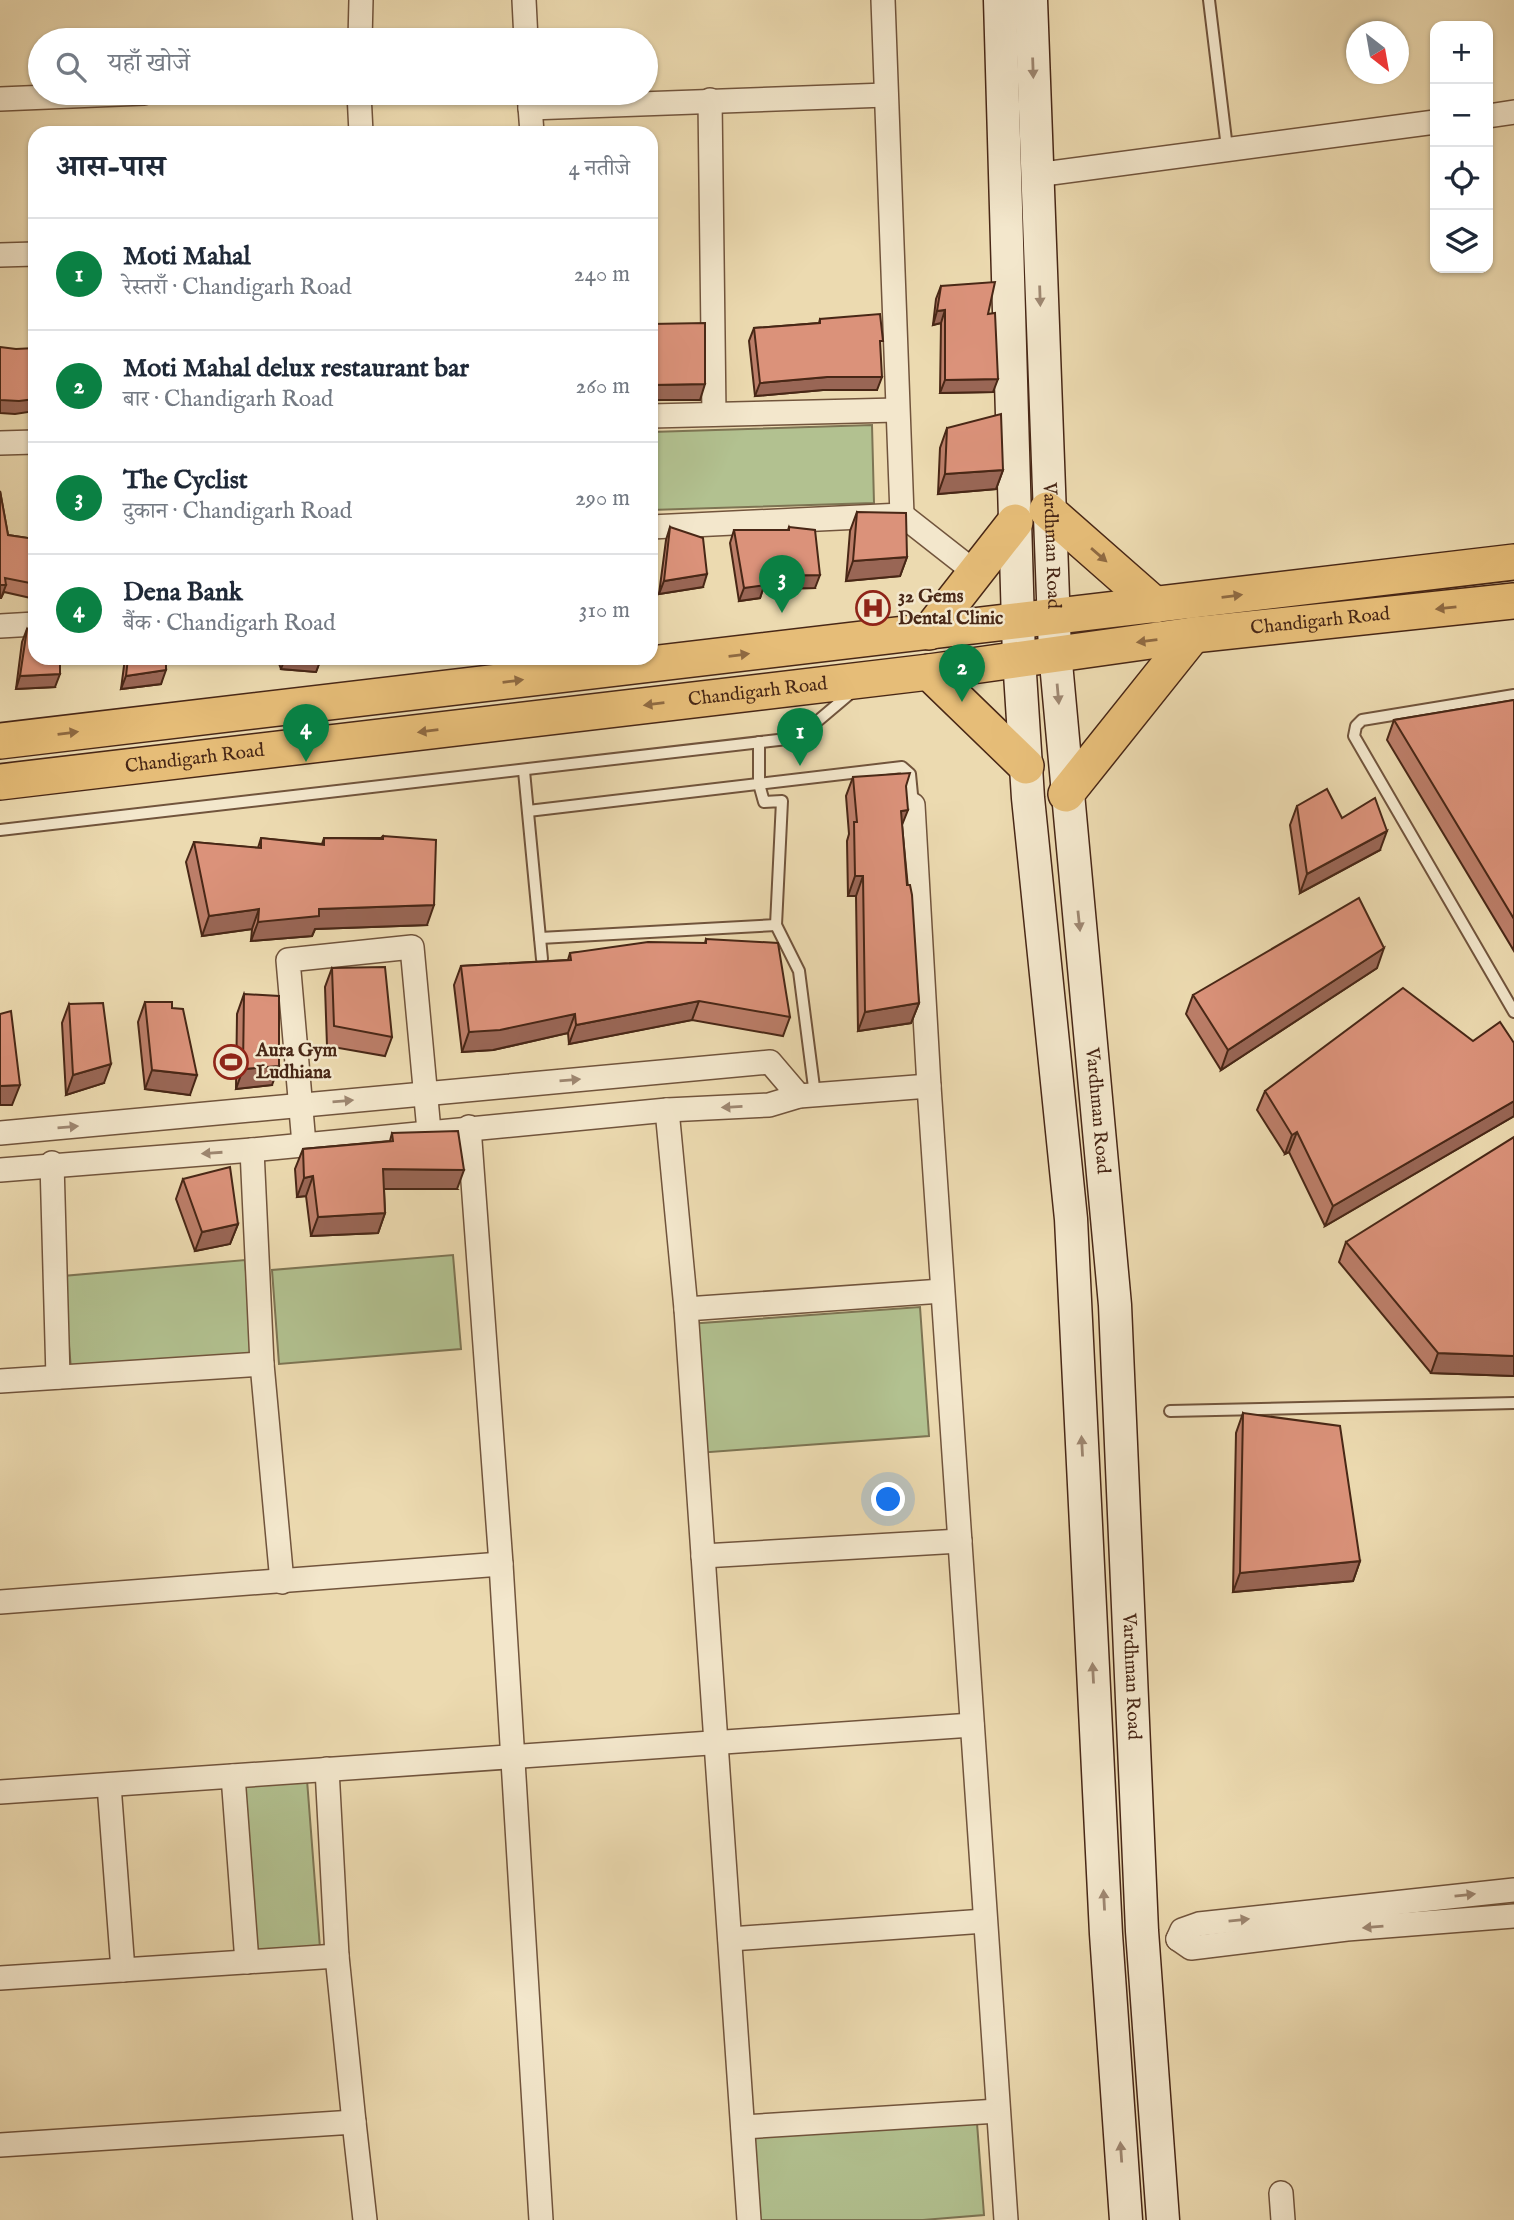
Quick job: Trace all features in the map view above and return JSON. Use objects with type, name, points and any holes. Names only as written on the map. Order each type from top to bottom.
[{"type":"main road","points":[[1047,510],[1155,605]]},
{"type":"main road","points":[[929,632],[1015,522]]},
{"type":"main road","name":"Chandigarh Road","points":[[658,664],[1514,562]]},
{"type":"main road","name":"Chandigarh Road","points":[[0,782],[929,672],[1055,652],[1193,635],[1514,601]]},
{"type":"main road","points":[[1066,794],[1193,635]]},
{"type":"main road","name":"Chandigarh Road","points":[[0,741],[648,665]]},
{"type":"main road","points":[[929,672],[1026,766]]},
{"type":"street","points":[[360,28],[361,0]]},
{"type":"street","points":[[524,0],[525,28]]},
{"type":"street","points":[[883,0],[902,514]]},
{"type":"street","name":"Vardhman Road","points":[[1000,0],[1019,658],[1026,766],[1071,1219],[1107,1944],[1126,2220]]},
{"type":"street","name":"Vardhman Road","points":[[1031,0],[1047,510],[1055,652],[1066,794],[1113,1279],[1143,1942],[1163,2220]]},
{"type":"street","points":[[658,100],[886,95]]},
{"type":"street","points":[[0,99],[28,98]]},
{"type":"street","points":[[710,100],[714,414]]},
{"type":"street","points":[[360,105],[361,126]]},
{"type":"street","points":[[529,105],[531,126]]},
{"type":"street","points":[[1493,115],[1514,112]]},
{"type":"street","points":[[1036,175],[1430,123]]},
{"type":"street","points":[[0,255],[28,254]]},
{"type":"street","points":[[658,415],[897,410]]},
{"type":"street","points":[[0,443],[28,442]]},
{"type":"street","points":[[658,527],[902,514],[976,573]]},
{"type":"street","points":[[0,626],[28,624]]},
{"type":"street","points":[[913,805],[942,1291],[1006,2220]]},
{"type":"street","points":[[304,1144],[288,960],[412,947],[429,1131]]},
{"type":"street","points":[[0,1133],[770,1062],[807,1095]]},
{"type":"street","points":[[0,1170],[51,1163],[252,1150],[667,1110],[769,1105],[807,1095],[929,1086]]},
{"type":"street","points":[[667,1110],[686,1309],[749,2220]]},
{"type":"street","points":[[469,1127],[501,1564],[541,2220]]},
{"type":"street","points":[[252,1150],[262,1364],[282,1582]]},
{"type":"street","points":[[51,1163],[58,1377]]},
{"type":"street","points":[[686,1309],[942,1291]]},
{"type":"street","points":[[0,1381],[262,1364]]},
{"type":"street","points":[[703,1556],[960,1541]]},
{"type":"street","points":[[0,1602],[501,1564]]},
{"type":"street","points":[[0,1792],[972,1725]]},
{"type":"street","points":[[327,1769],[337,1956],[365,2220]]},
{"type":"street","points":[[233,1776],[247,1962]]},
{"type":"street","points":[[109,1785],[123,1970]]},
{"type":"street","points":[[1178,1939],[1182,1930],[1199,1924],[1514,1890]]},
{"type":"street","points":[[1178,1939],[1185,1947],[1191,1948],[1348,1929],[1514,1916]]},
{"type":"street","points":[[730,1939],[985,1921]]},
{"type":"street","points":[[1107,1944],[1178,1939]]},
{"type":"street","points":[[0,1978],[337,1956]]},
{"type":"street","points":[[743,2127],[998,2111]]},
{"type":"street","points":[[0,2145],[354,2122]]},
{"type":"street","points":[[1281,2193],[1283,2220]]},
{"type":"lane","points":[[1209,0],[1227,148]]},
{"type":"lane","points":[[0,830],[759,742],[799,735],[867,679]]},
{"type":"lane","points":[[1514,695],[1362,720],[1356,726],[1354,736],[1514,1012]]},
{"type":"lane","points":[[759,742],[759,784],[764,802],[782,801],[776,925],[799,971],[807,1095]]},
{"type":"lane","points":[[528,811],[902,767],[910,774],[913,805]]},
{"type":"lane","points":[[524,771],[542,959]]},
{"type":"lane","points":[[540,938],[776,925]]},
{"type":"lane","points":[[1170,1411],[1514,1403]]},
{"type":"green space","points":[[872,425],[874,503],[658,510],[658,432]]},
{"type":"green space","points":[[453,1255],[461,1349],[279,1364],[272,1270]]},
{"type":"green space","points":[[245,1260],[253,1353],[71,1369],[63,1276]]},
{"type":"green space","points":[[920,1307],[929,1436],[697,1453],[688,1324]]},
{"type":"green space","points":[[307,1780],[320,1948],[256,1953],[244,1785]]},
{"type":"green space","points":[[976,2110],[984,2215],[923,2220],[756,2220],[749,2129]]},
{"type":"building","points":[[995,282],[988,314],[995,313],[998,379],[945,380],[945,310],[937,311],[941,286]]},
{"type":"building","points":[[880,314],[883,341],[880,341],[882,377],[827,377],[760,383],[754,328],[820,323],[820,319]]},
{"type":"building","points":[[705,323],[705,384],[658,385],[658,324]]},
{"type":"building","points":[[0,347],[28,348],[28,400],[0,400]]},
{"type":"building","points":[[1001,414],[1003,470],[945,474],[947,428]]},
{"type":"building","points":[[0,491],[8,535],[28,538],[28,583],[5,578],[6,585],[0,585]]},
{"type":"building","points":[[857,512],[906,513],[907,557],[853,561]]},
{"type":"building","points":[[670,527],[703,538],[707,574],[664,581]]},
{"type":"building","points":[[789,527],[815,530],[820,575],[764,576],[765,585],[744,588],[734,530],[789,530]]},
{"type":"building","points":[[27,629],[28,665],[60,665],[60,674],[20,676]]},
{"type":"building","points":[[127,665],[166,665],[166,670],[126,676]]},
{"type":"building","points":[[1514,700],[1514,919],[1394,720]]},
{"type":"building","points":[[910,773],[906,786],[908,810],[901,811],[907,885],[910,885],[912,895],[919,1003],[865,1012],[863,876],[855,876],[854,822],[857,822],[853,777]]},
{"type":"building","points":[[1327,789],[1342,818],[1375,798],[1387,831],[1307,874],[1297,806]]},
{"type":"building","points":[[383,836],[436,840],[434,905],[319,909],[319,916],[258,922],[259,909],[209,916],[194,842],[261,848],[261,838],[324,845],[324,838],[383,839]]},
{"type":"building","points":[[1359,898],[1384,948],[1228,1050],[1193,995]]},
{"type":"building","points":[[706,939],[778,943],[790,1017],[699,1001],[576,1025],[575,1014],[500,1030],[469,1032],[461,966],[571,960],[570,953],[648,942],[706,943]]},
{"type":"building","points":[[385,967],[392,1037],[334,1026],[332,968]]},
{"type":"building","points":[[1403,988],[1473,1041],[1500,1022],[1514,1043],[1514,1101],[1333,1206],[1297,1132],[1292,1135],[1265,1091]]},
{"type":"building","points":[[244,994],[279,996],[279,1066],[243,1069]]},
{"type":"building","points":[[145,1002],[172,1002],[172,1008],[183,1009],[197,1075],[152,1070]]},
{"type":"building","points":[[103,1003],[111,1064],[73,1075],[69,1004]]},
{"type":"building","points":[[11,1011],[20,1085],[0,1086],[0,1014]]},
{"type":"building","points":[[458,1131],[464,1170],[383,1169],[385,1213],[318,1217],[313,1176],[304,1178],[303,1149],[393,1141],[392,1133]]},
{"type":"building","points":[[1514,1137],[1514,1356],[1438,1353],[1346,1242]]},
{"type":"building","points":[[230,1167],[238,1224],[202,1232],[183,1179]]},
{"type":"building","points":[[1243,1413],[1340,1426],[1360,1561],[1240,1573]]},
{"type":"place","name":"32 Gems Dental Clinic","points":[[873,608]]},
{"type":"place","name":"The Cyclist","points":[[782,613]]},
{"type":"place","name":"Moti Mahal delux restaurant bar","points":[[962,702]]},
{"type":"place","name":"Dena Bank","points":[[306,762]]},
{"type":"place","name":"Moti Mahal","points":[[800,766]]},
{"type":"place","name":"Aura Gym Ludhiana","points":[[231,1062]]}]
